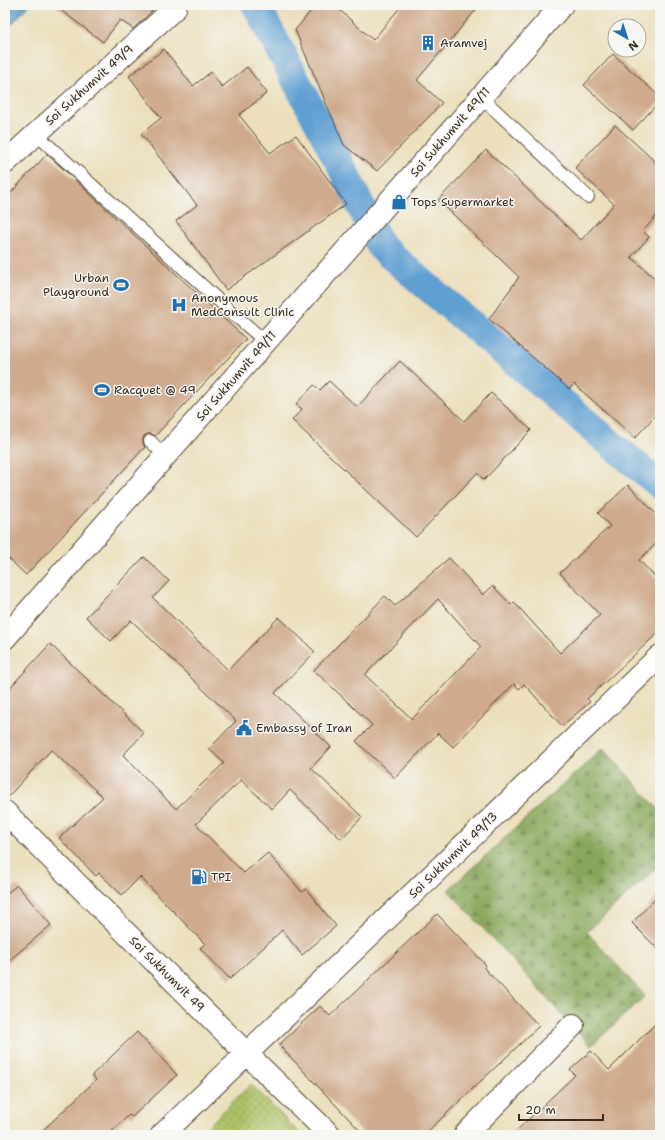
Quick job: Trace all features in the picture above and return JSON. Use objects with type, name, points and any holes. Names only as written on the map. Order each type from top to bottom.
[{"type":"street","name":"Soi Sukhumvit 49/11","points":[[5,638],[158,448],[266,342],[562,5]]},
{"type":"street","name":"Soi Sukhumvit 49/9","points":[[5,163],[175,8]]},
{"type":"street","name":"Soi Sukhumvit 49/13","points":[[162,1135],[660,656]]},
{"type":"street","name":"Soi Sukhumvit 49","points":[[7,816],[330,1135]]},
{"type":"street","points":[[464,1135],[573,1025]]},
{"type":"lane","points":[[481,97],[588,197]]},
{"type":"lane","points":[[36,134],[266,342]]},
{"type":"green space","points":[[603,748],[660,811],[660,865],[587,932],[645,996],[591,1046],[448,890]]},
{"type":"green space","points":[[251,1084],[301,1135],[199,1135]]},
{"type":"water","points":[[5,5],[29,5],[5,32]]},
{"type":"building","points":[[54,5],[157,5],[133,29],[120,20],[103,42]]},
{"type":"building","points":[[316,5],[334,5],[373,40],[402,5],[480,5],[417,80],[442,103],[377,171],[344,145],[295,30]]},
{"type":"building","points":[[164,49],[193,86],[211,72],[222,87],[247,67],[267,93],[239,115],[270,153],[296,135],[346,204],[226,290],[176,221],[197,205],[141,134],[161,118],[129,76]]},
{"type":"building","points":[[609,58],[617,58],[660,97],[660,101],[633,130],[584,85]]},
{"type":"building","points":[[615,125],[660,166],[660,212],[643,231],[649,237],[631,257],[660,283],[660,410],[635,438],[574,384],[569,389],[489,319],[519,277],[438,200],[486,150],[581,240],[614,204],[575,168]]},
{"type":"building","name":"Racquet @ 49","points":[[47,154],[246,339],[155,436],[148,434],[144,436],[143,443],[145,447],[26,575],[5,555],[5,199]]},
{"type":"building","points":[[400,361],[464,421],[491,393],[531,430],[484,480],[477,473],[416,537],[292,420],[302,409],[296,404],[314,385],[320,390],[329,381],[357,407]]},
{"type":"building","points":[[628,485],[660,518],[660,540],[639,560],[660,582],[660,631],[587,699],[590,702],[562,726],[524,684],[519,689],[514,684],[453,747],[438,733],[395,778],[356,741],[372,725],[314,670],[385,596],[395,606],[449,558],[483,595],[493,586],[511,605],[514,602],[560,653],[600,615],[560,573],[610,526],[598,513]],"holes":[[[438,599],[481,647],[412,719],[365,675]]]},
{"type":"building","points":[[144,557],[169,581],[153,598],[228,670],[279,617],[315,652],[275,693],[331,747],[311,768],[362,817],[341,839],[290,790],[272,809],[241,780],[196,824],[244,873],[268,853],[302,892],[306,889],[336,926],[302,955],[282,930],[230,979],[200,948],[205,944],[140,877],[122,895],[99,873],[96,876],[59,838],[103,797],[51,750],[5,800],[5,693],[50,644],[144,733],[123,755],[176,809],[224,763],[209,749],[236,721],[131,620],[111,641],[86,617]]},
{"type":"building","points":[[17,885],[51,925],[5,964],[5,895]]},
{"type":"building","points":[[660,894],[660,951],[632,923]]},
{"type":"building","points":[[437,914],[486,965],[484,968],[539,1026],[424,1135],[364,1135],[279,1045],[320,1006],[330,1016]]},
{"type":"building","points":[[660,1019],[660,1135],[512,1135],[575,1075],[570,1070],[591,1051],[609,1070]]},
{"type":"building","points":[[137,1032],[177,1075],[132,1117],[129,1115],[108,1135],[38,1135],[96,1080],[92,1075]]},
{"type":"waterway","points":[[256,5],[341,166],[381,247],[660,485]]},
{"type":"place","name":"Aramvej","points":[[428,43]]},
{"type":"place","name":"Tops Supermarket","points":[[399,202]]},
{"type":"place","name":"Urban Playground","points":[[121,285]]},
{"type":"place","name":"Anonymous MedConsult Clinic","points":[[179,305]]},
{"type":"place","name":"Racquet @ 49","points":[[102,390]]},
{"type":"place","name":"Embassy of Iran","points":[[244,728]]},
{"type":"place","name":"TPI","points":[[199,877]]}]
